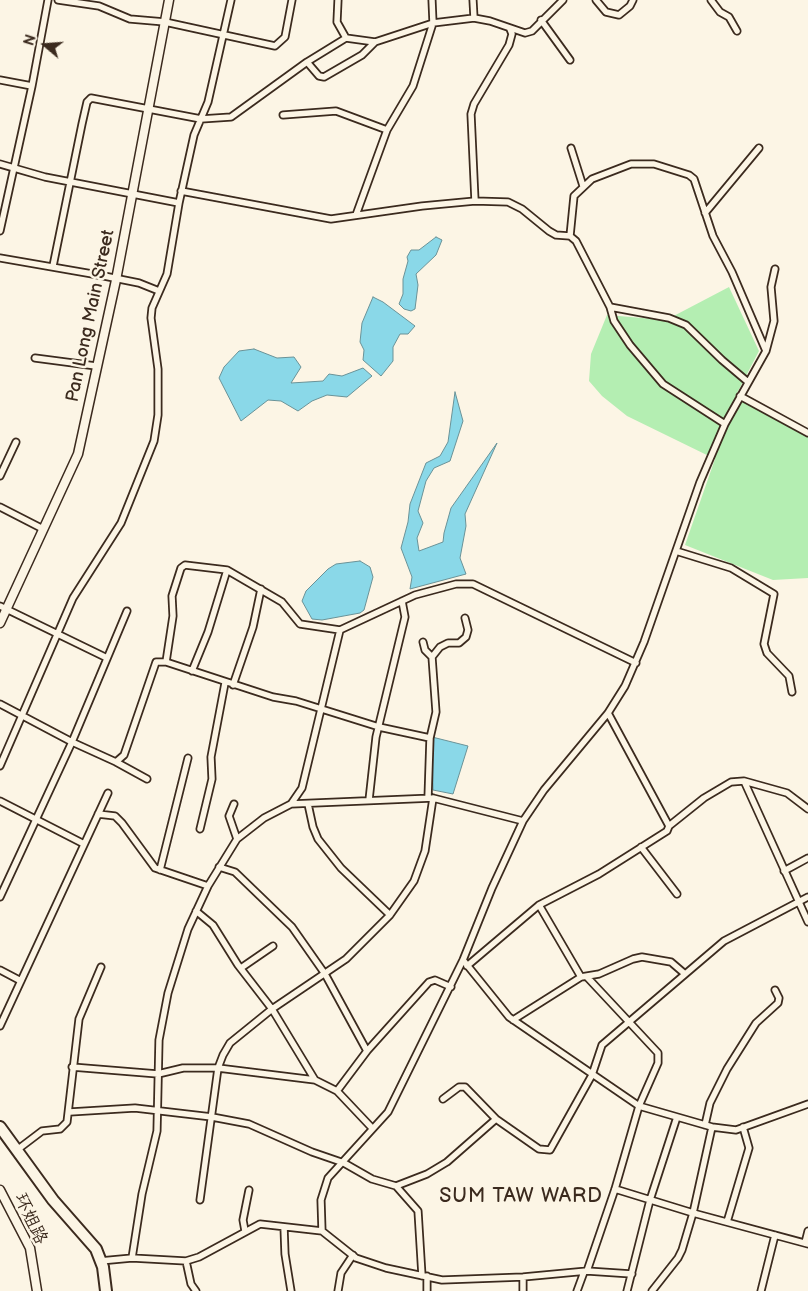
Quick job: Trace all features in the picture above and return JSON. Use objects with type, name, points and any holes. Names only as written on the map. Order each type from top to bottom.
[{"type":"highway","points":[[0,1127],[58,1206],[96,1249],[106,1291]]},
{"type":"street","points":[[0,231],[32,86],[48,0]]},
{"type":"street","points":[[58,0],[99,6],[130,19],[165,22],[276,46],[285,37],[292,0]]},
{"type":"street","name":"Pan Long Main Street","points":[[0,623],[3,608],[76,462],[116,280],[130,195],[169,0]]},
{"type":"street","points":[[0,766],[73,598],[121,523],[154,441],[158,415],[158,369],[151,318],[152,308],[166,274],[181,191],[194,135],[208,102],[231,0]]},
{"type":"street","points":[[338,0],[337,22],[346,38]]},
{"type":"street","points":[[356,215],[387,130],[413,86],[433,23],[432,0]]},
{"type":"street","points":[[473,0],[474,18]]},
{"type":"street","points":[[596,0],[606,12],[619,15],[630,6],[633,0]]},
{"type":"street","points":[[711,0],[720,12],[729,17],[737,31]]},
{"type":"street","points":[[53,266],[87,102],[90,98],[201,119],[231,117],[307,62],[346,38],[375,42],[433,23],[474,18],[490,20],[525,33],[532,30],[561,1]]},
{"type":"street","points":[[541,20],[570,60]]},
{"type":"street","points":[[475,201],[471,114],[474,104],[509,45],[512,34],[510,29]]},
{"type":"street","points":[[307,62],[318,76],[324,77],[362,56],[375,42]]},
{"type":"street","points":[[0,80],[32,86]]},
{"type":"street","points":[[283,115],[336,111],[387,130]]},
{"type":"street","points":[[571,148],[583,186]]},
{"type":"street","points":[[705,213],[759,148]]},
{"type":"street","points":[[0,164],[14,169],[130,195],[179,203]]},
{"type":"street","points":[[570,236],[574,196],[592,179],[631,164],[654,164],[680,170],[694,179],[713,236],[732,272],[766,351]]},
{"type":"street","points":[[181,191],[331,218],[475,201],[508,202],[522,209],[548,231],[556,235],[570,236],[576,241],[610,307],[614,321],[630,345],[663,384],[725,424]]},
{"type":"street","points":[[0,258],[53,266],[138,283],[159,291]]},
{"type":"street","points":[[322,1231],[321,1200],[328,1178],[344,1163],[372,1128],[388,1112],[465,963],[492,888],[523,821],[544,790],[608,713],[625,686],[636,663],[700,482],[725,424],[766,351],[774,321],[771,287],[775,269]]},
{"type":"street","points":[[610,307],[669,318],[686,325],[748,382]]},
{"type":"street","points":[[35,358],[96,366]]},
{"type":"street","points":[[740,396],[808,433]]},
{"type":"street","points":[[0,476],[16,442]]},
{"type":"street","points":[[0,507],[43,529]]},
{"type":"street","points":[[676,551],[731,568],[774,594],[764,644],[767,653],[788,676],[792,692]]},
{"type":"street","points":[[166,662],[173,616],[172,596],[180,568],[185,565],[227,570],[282,602],[300,624],[340,630],[415,595],[456,584],[473,584],[636,663]]},
{"type":"street","points":[[192,671],[208,632],[227,570]]},
{"type":"street","points":[[233,685],[253,627],[261,590]]},
{"type":"street","points":[[368,800],[369,783],[379,727],[404,617],[402,601]]},
{"type":"street","points":[[3,608],[107,658]]},
{"type":"street","points":[[0,897],[72,742],[127,611]]},
{"type":"street","points":[[432,657],[440,648],[448,644],[459,643],[466,637],[468,630],[465,618]]},
{"type":"street","points":[[291,804],[302,788],[340,630]]},
{"type":"street","points":[[200,1200],[218,1068],[230,1043],[272,1009],[346,959],[390,915],[414,881],[425,851],[431,798],[430,738],[436,712],[432,657],[425,650],[423,642]]},
{"type":"street","points":[[116,762],[124,755],[156,662],[166,662],[225,683],[321,708],[379,727],[430,738]]},
{"type":"street","points":[[200,829],[212,779],[211,757],[225,683]]},
{"type":"street","points":[[0,704],[147,779]]},
{"type":"street","points":[[608,713],[669,826]]},
{"type":"street","points":[[160,870],[188,758]]},
{"type":"street","points":[[465,963],[539,905],[599,874],[641,848],[667,830],[669,826],[704,798],[731,782],[744,781],[787,793],[808,809]]},
{"type":"street","points":[[744,781],[808,922]]},
{"type":"street","points":[[0,1026],[108,792]]},
{"type":"street","points":[[132,1258],[142,1194],[157,1131],[159,1040],[168,993],[188,929],[196,911],[208,886],[237,839],[264,818],[291,804],[431,798],[523,821]]},
{"type":"street","points":[[0,801],[84,844]]},
{"type":"street","points":[[234,804],[229,816],[237,839]]},
{"type":"street","points":[[308,804],[313,827],[318,839],[341,868],[390,915]]},
{"type":"street","points":[[98,814],[115,816],[122,823],[150,864],[160,870],[208,886]]},
{"type":"street","points":[[641,848],[677,894]]},
{"type":"street","points":[[784,871],[808,858]]},
{"type":"street","points":[[219,867],[234,872],[292,927],[325,974],[367,1051]]},
{"type":"street","points":[[443,1099],[459,1087],[466,1087],[496,1119],[539,1149],[550,1150],[592,1075],[602,1046],[724,941],[808,897]]},
{"type":"street","points":[[539,905],[584,977],[658,1053],[658,1063],[639,1106],[615,1189],[577,1291]]},
{"type":"street","points":[[196,911],[213,925],[241,968],[272,1009],[315,1080]]},
{"type":"street","points":[[241,968],[273,946]]},
{"type":"street","points":[[513,1020],[584,977],[633,959],[642,957],[671,962],[685,974]]},
{"type":"street","points":[[465,963],[492,999],[513,1020],[639,1106],[712,1127],[736,1130],[808,1104]]},
{"type":"street","points":[[17,1150],[42,1131],[60,1129],[67,1122],[70,1112],[72,1067],[79,1018],[101,967]]},
{"type":"street","points":[[0,970],[21,981]]},
{"type":"street","points":[[337,1091],[367,1051],[429,982],[436,980],[451,987]]},
{"type":"street","points":[[704,1125],[710,1103],[727,1068],[756,1023],[778,1003],[779,998],[775,990]]},
{"type":"street","points":[[72,1067],[158,1074],[183,1068],[218,1068],[315,1080],[337,1091],[372,1128]]},
{"type":"street","points":[[70,1112],[136,1108],[157,1112],[212,1117],[249,1124],[312,1152],[344,1163],[372,1180],[396,1186],[418,1211],[427,1291]]},
{"type":"street","points":[[628,1291],[650,1200],[676,1116]]},
{"type":"street","points":[[396,1186],[427,1174],[447,1162],[496,1119]]},
{"type":"street","points":[[652,1291],[678,1258],[693,1213],[712,1127]]},
{"type":"street","points":[[728,1222],[749,1148],[743,1127]]},
{"type":"street","points":[[615,1189],[806,1244],[808,1231]]},
{"type":"street","name":"环姐路","points":[[0,1190],[30,1248],[37,1291]]},
{"type":"street","points":[[246,1231],[243,1220],[249,1190]]},
{"type":"street","points":[[100,1260],[132,1258],[186,1261],[199,1257],[260,1224],[322,1231],[352,1255],[386,1268],[442,1280],[523,1277],[586,1271],[632,1274]]},
{"type":"street","points":[[284,1227],[285,1254],[291,1291]]},
{"type":"street","points":[[761,1291],[775,1236]]},
{"type":"street","points":[[338,1291],[340,1273],[352,1255]]},
{"type":"street","points":[[186,1261],[191,1284],[196,1291]]},
{"type":"street","points":[[523,1277],[523,1291]]},
{"type":"green space","points":[[729,287],[759,351],[735,397],[808,434],[808,578],[773,580],[685,545],[715,459],[627,416],[602,396],[589,381],[591,354],[607,315],[666,320]]},
{"type":"water","points":[[436,237],[442,240],[436,255],[416,274],[418,285],[415,309],[411,311],[404,309],[399,304],[403,294],[403,279],[408,261],[407,257],[411,250],[419,250]]},
{"type":"water","points":[[373,297],[383,302],[415,326],[408,334],[400,334],[393,347],[393,361],[381,376],[363,360],[364,350],[360,342],[362,323]]},
{"type":"water","points":[[254,349],[277,358],[294,357],[301,367],[291,383],[323,381],[329,374],[342,376],[363,368],[372,376],[347,397],[327,395],[312,401],[298,411],[281,401],[268,400],[241,421],[219,378],[224,367],[239,351]]},
{"type":"water","points":[[455,392],[463,421],[450,461],[434,468],[426,481],[418,511],[423,523],[417,538],[419,551],[443,542],[451,508],[497,443],[465,514],[466,526],[460,558],[466,574],[410,589],[412,577],[401,548],[408,522],[410,504],[426,463],[440,456],[448,442]]},
{"type":"water","points":[[360,561],[370,567],[373,577],[364,610],[360,613],[322,620],[312,619],[302,601],[306,591],[328,569],[336,564]]},
{"type":"water","points":[[432,737],[468,746],[453,794],[433,790]]},
{"type":"district","name":"SUM TAW WARD","points":[[521,1197]]}]
